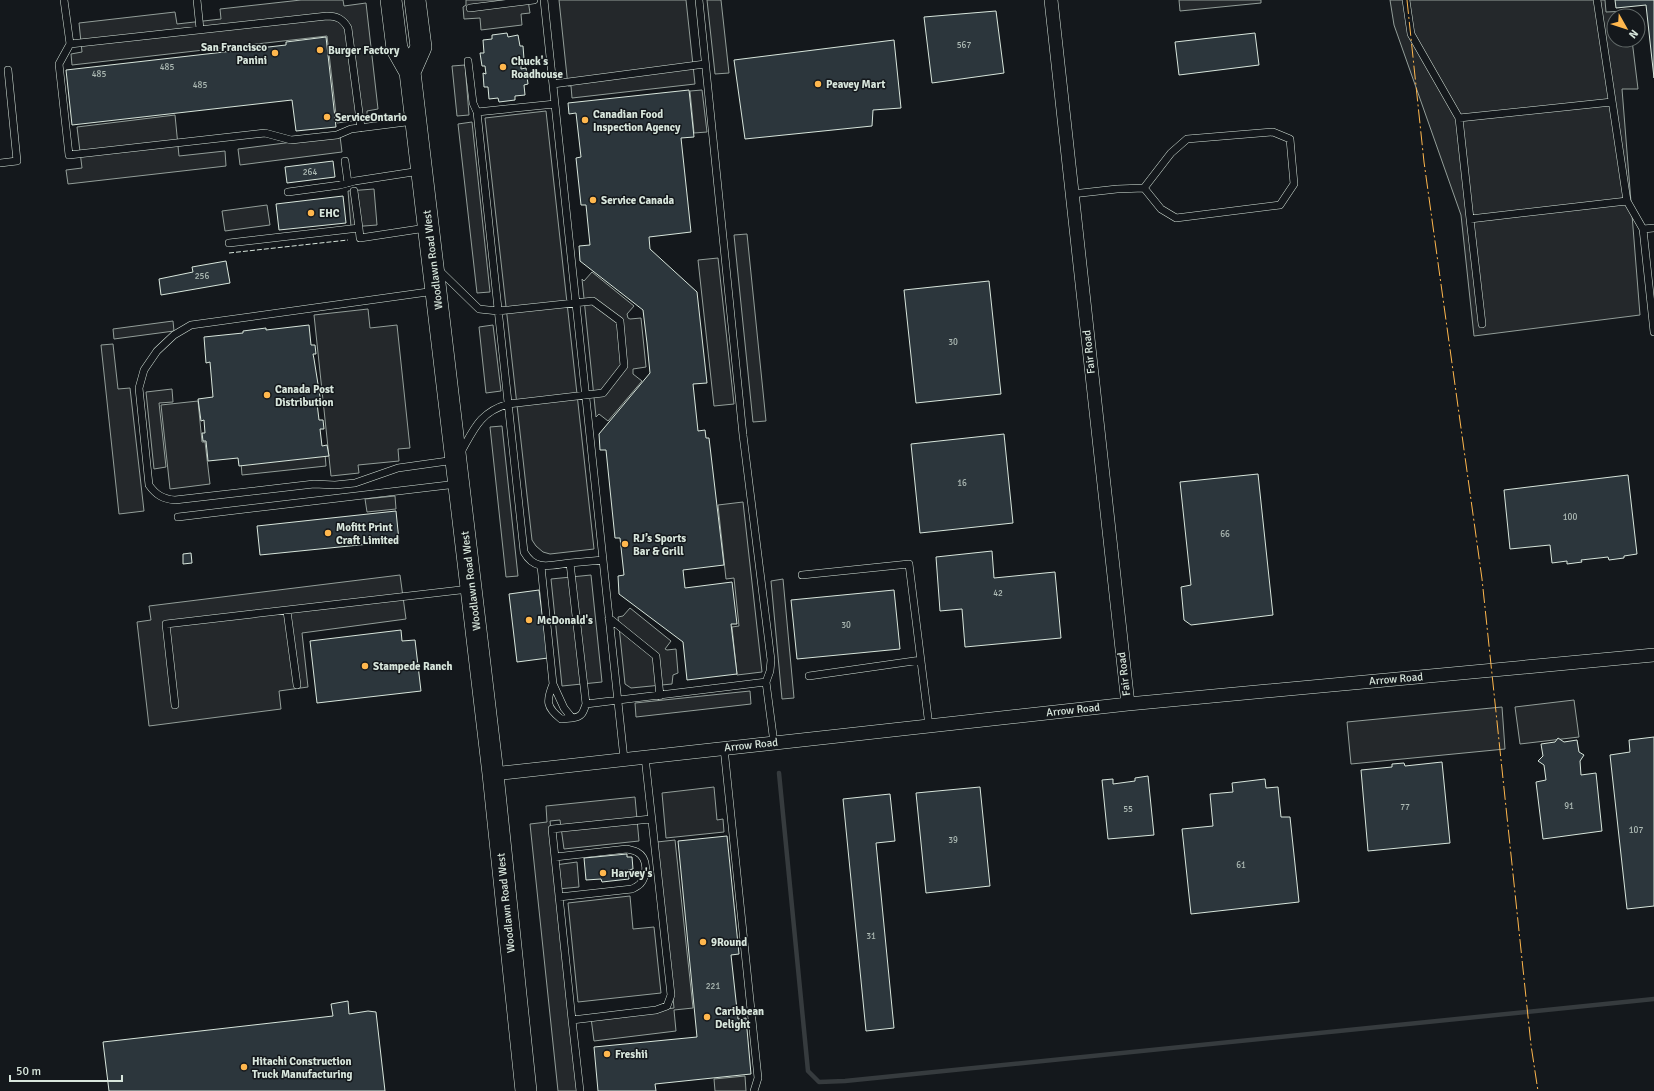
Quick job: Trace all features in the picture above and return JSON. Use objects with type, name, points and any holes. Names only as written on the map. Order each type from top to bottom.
[{"type":"main road","name":"Woodlawn Road West","points":[[391,0],[397,49],[410,72],[493,774],[526,1091]]},
{"type":"main road","name":"Woodlawn Road West","points":[[410,72],[421,46],[415,0]]},
{"type":"street","name":"Fair Road","points":[[1051,0],[1128,704]]},
{"type":"street","name":"Arrow Road","points":[[493,774],[1128,704],[1654,655]]},
{"type":"lane","points":[[64,0],[70,44],[59,64],[69,155],[265,133],[291,140],[337,135],[351,129],[416,121]]},
{"type":"lane","points":[[197,0],[200,30]]},
{"type":"lane","points":[[470,8],[534,0]]},
{"type":"lane","points":[[544,0],[624,759]]},
{"type":"lane","points":[[699,0],[743,435],[771,660],[770,671],[766,682],[774,743]]},
{"type":"lane","points":[[1406,0],[1411,34],[1459,118],[1482,324]]},
{"type":"lane","points":[[1597,0],[1627,201],[1643,229],[1654,332]]},
{"type":"lane","points":[[70,44],[336,16],[344,21],[349,35],[361,128]]},
{"type":"lane","points":[[468,61],[473,103],[478,112],[524,552],[533,564],[542,566],[603,560]]},
{"type":"lane","points":[[553,84],[705,64]]},
{"type":"lane","points":[[0,163],[17,161],[8,70]]},
{"type":"lane","points":[[1459,118],[1612,102]]},
{"type":"lane","points":[[478,112],[555,104]]},
{"type":"lane","points":[[1273,132],[1290,139],[1294,184],[1280,205],[1176,218],[1161,210],[1144,188],[1171,153],[1187,139],[1273,132]]},
{"type":"lane","points":[[345,161],[348,183]]},
{"type":"lane","points":[[288,192],[422,171]]},
{"type":"lane","points":[[1072,194],[1117,189],[1144,188]]},
{"type":"lane","points":[[354,191],[360,238],[428,228]]},
{"type":"lane","points":[[1470,219],[1627,201]]},
{"type":"lane","points":[[229,243],[359,228]]},
{"type":"lane","points":[[1643,229],[1654,228]]},
{"type":"lane","points":[[433,264],[479,309],[498,311],[593,301],[620,321],[624,366],[603,393],[508,404],[497,407],[478,421],[456,460],[398,468],[355,483],[335,485],[314,484],[175,500],[166,499],[159,496],[149,485],[139,388],[144,370],[157,351],[174,335],[192,325],[436,291]]},
{"type":"lane","points":[[178,516],[459,484]]},
{"type":"lane","points":[[553,684],[548,697],[549,706],[553,712],[561,719],[579,717],[583,713],[586,704],[570,563]]},
{"type":"lane","points":[[802,574],[909,564],[929,726]]},
{"type":"lane","points":[[542,566],[553,684],[564,708],[572,718]]},
{"type":"lane","points":[[175,705],[166,624],[288,611],[471,588]]},
{"type":"lane","points":[[288,611],[297,685]]},
{"type":"lane","points":[[609,618],[656,656],[660,696]]},
{"type":"lane","points":[[809,676],[921,660]]},
{"type":"lane","points":[[586,704],[766,682]]},
{"type":"lane","points":[[724,748],[758,1078],[754,1091]]},
{"type":"lane","points":[[572,1020],[656,1010],[667,1006],[670,995],[645,757]]},
{"type":"lane","points":[[580,1091],[552,829],[652,819]]},
{"type":"lane","points":[[555,857],[627,849],[637,851],[643,858],[646,868],[645,876],[640,885],[632,889],[559,897]]},
{"type":"shaded area","points":[[301,0],[343,0],[344,6],[366,3],[378,109],[367,111],[367,119],[337,123],[327,36],[72,65],[71,54],[82,52],[79,23],[175,12],[177,24],[221,19],[220,9]]},
{"type":"shaded area","points":[[466,0],[528,0],[530,13],[521,14],[522,25],[481,30],[480,18],[464,19],[463,7],[466,5]]},
{"type":"shaded area","points":[[559,0],[686,0],[695,84],[572,98],[571,86],[568,86]]},
{"type":"shaded area","points":[[707,0],[721,0],[729,73],[715,74]]},
{"type":"shaded area","points":[[1179,0],[1261,0],[1261,3],[1180,11]]},
{"type":"shaded area","points":[[1390,0],[1605,0],[1606,48],[1633,48],[1638,89],[1622,89],[1640,315],[1474,336],[1461,215],[1394,25]]},
{"type":"shaded area","points":[[465,65],[469,115],[457,116],[452,66]]},
{"type":"shaded area","points":[[702,90],[707,132],[694,133],[690,91]]},
{"type":"shaded area","points":[[546,111],[594,549],[550,554],[543,552],[532,540],[485,118]]},
{"type":"shaded area","points":[[175,115],[179,156],[225,151],[226,166],[68,184],[66,170],[82,168],[77,127]]},
{"type":"shaded area","points":[[472,122],[490,292],[477,293],[458,124]]},
{"type":"shaded area","points":[[340,136],[342,152],[240,165],[238,149]]},
{"type":"shaded area","points":[[374,189],[377,225],[351,227],[348,191]]},
{"type":"shaded area","points":[[267,205],[270,225],[225,231],[222,211]]},
{"type":"shaded area","points":[[747,234],[766,421],[753,422],[734,235]]},
{"type":"shaded area","points":[[718,258],[734,404],[714,406],[698,260]]},
{"type":"shaded area","points":[[592,272],[634,306],[627,314],[628,318],[641,318],[646,367],[633,369],[633,374],[642,381],[608,421],[599,414],[596,417],[582,279],[584,281]]},
{"type":"shaded area","points":[[368,309],[370,328],[397,325],[410,448],[398,449],[399,461],[358,465],[359,473],[331,476],[314,315]]},
{"type":"shaded area","points":[[173,321],[174,331],[114,339],[113,329]]},
{"type":"shaded area","points":[[493,325],[501,391],[486,393],[479,327]]},
{"type":"shaded area","points":[[113,344],[118,389],[130,388],[144,511],[119,514],[101,345]]},
{"type":"shaded area","points":[[172,389],[173,402],[159,403],[166,467],[154,469],[146,392]]},
{"type":"shaded area","points":[[198,401],[202,442],[205,442],[210,484],[170,489],[161,405]]},
{"type":"shaded area","points":[[502,426],[518,576],[506,577],[490,427]]},
{"type":"shaded area","points":[[325,454],[326,466],[242,475],[241,463]]},
{"type":"shaded area","points":[[395,496],[396,509],[367,512],[365,499]]},
{"type":"shaded area","points":[[743,502],[762,672],[737,675],[732,627],[739,626],[734,578],[726,579],[718,505]]},
{"type":"shaded area","points":[[400,575],[406,619],[302,633],[308,687],[279,691],[281,709],[149,726],[137,622],[151,620],[149,606]]},
{"type":"shaded area","points":[[591,575],[602,682],[562,686],[551,579]]},
{"type":"shaded area","points":[[783,579],[794,698],[782,699],[771,581]]},
{"type":"shaded area","points":[[630,608],[671,641],[665,649],[676,649],[678,673],[673,675],[672,684],[631,688],[625,684],[618,617],[623,616]]},
{"type":"shaded area","points":[[750,691],[751,704],[636,717],[635,703]]},
{"type":"shaded area","points":[[1574,700],[1579,737],[1520,744],[1515,707]]},
{"type":"shaded area","points":[[1502,707],[1505,749],[1351,764],[1347,722]]},
{"type":"shaded area","points":[[714,787],[717,820],[723,819],[724,832],[666,838],[662,793]]},
{"type":"shaded area","points":[[635,797],[639,841],[564,849],[560,820],[550,821],[555,865],[577,862],[579,887],[558,889],[579,1091],[558,1091],[530,824],[547,822],[546,806]]},
{"type":"shaded area","points":[[675,840],[693,1008],[674,1010],[676,1031],[594,1041],[591,1018],[674,1008],[657,842]]},
{"type":"shaded area","points":[[630,896],[633,929],[654,927],[661,993],[578,1002],[568,903]]},
{"type":"shaded area","points":[[745,1076],[746,1091],[715,1091],[714,1079]]},
{"type":"building","points":[[1615,0],[1654,0],[1654,78],[1646,5],[1616,8]]},
{"type":"building","points":[[996,11],[1004,73],[932,83],[924,17]]},
{"type":"building","name":"Chuck's Roadhouse","points":[[507,33],[508,37],[518,35],[520,46],[523,46],[524,59],[521,60],[521,69],[526,68],[528,84],[524,85],[525,95],[515,96],[515,100],[499,102],[498,98],[489,99],[488,87],[484,87],[483,73],[486,74],[485,66],[482,66],[480,53],[484,53],[483,40],[492,39],[492,35]]},
{"type":"building","points":[[1255,33],[1259,65],[1179,75],[1175,42]]},
{"type":"building","points":[[326,37],[336,127],[296,131],[292,100],[72,125],[66,70],[286,45],[286,42]]},
{"type":"building","name":"Peavey Mart","points":[[894,40],[901,108],[873,110],[872,126],[745,139],[734,60]]},
{"type":"building","points":[[689,90],[694,137],[681,138],[691,232],[649,237],[650,249],[697,292],[707,383],[693,384],[698,431],[705,430],[706,438],[709,438],[724,565],[683,570],[685,588],[732,582],[737,624],[731,624],[737,674],[687,680],[683,642],[619,594],[618,576],[624,575],[620,538],[615,538],[606,450],[600,450],[599,434],[650,373],[647,343],[643,310],[580,261],[579,246],[590,245],[586,205],[581,205],[576,158],[581,157],[576,113],[569,114],[568,103]]},
{"type":"building","points":[[333,161],[335,177],[287,183],[285,167]]},
{"type":"building","name":"EHC","points":[[343,196],[346,223],[279,230],[276,204]]},
{"type":"building","points":[[226,261],[230,283],[161,295],[159,279],[193,272],[192,267]]},
{"type":"building","points":[[989,281],[1001,394],[916,403],[904,290]]},
{"type":"building","name":"Canada Post Distribution","points":[[309,325],[311,345],[315,345],[316,354],[313,354],[321,403],[317,403],[319,420],[323,420],[324,429],[320,429],[322,446],[327,445],[329,456],[239,466],[238,458],[208,461],[206,441],[203,441],[202,433],[205,433],[204,420],[201,421],[198,399],[213,397],[210,362],[206,363],[204,337],[243,333],[243,331],[266,328],[266,330]]},
{"type":"building","points":[[1004,434],[1013,523],[920,533],[911,444]]},
{"type":"building","points":[[1258,474],[1273,615],[1191,625],[1184,620],[1181,587],[1191,585],[1180,482]]},
{"type":"building","points":[[1628,475],[1637,554],[1624,556],[1624,558],[1609,560],[1608,557],[1581,560],[1582,562],[1567,564],[1567,561],[1552,563],[1550,545],[1510,549],[1504,490]]},
{"type":"building","name":"Mofitt Print Craft Limited","points":[[396,511],[399,541],[260,555],[257,526]]},
{"type":"building","points":[[992,551],[994,578],[1055,572],[1061,638],[965,647],[962,609],[940,611],[936,557]]},
{"type":"building","points":[[191,553],[192,563],[183,564],[183,554]]},
{"type":"building","points":[[539,590],[548,658],[517,662],[509,594]]},
{"type":"building","points":[[894,590],[900,649],[797,659],[791,600]]},
{"type":"building","name":"Stampede Ranch","points":[[401,630],[402,641],[415,640],[421,691],[317,703],[310,641]]},
{"type":"building","points":[[1654,737],[1654,906],[1627,909],[1610,755],[1630,752],[1629,740]]},
{"type":"building","points":[[1558,738],[1564,742],[1577,740],[1579,752],[1584,755],[1580,761],[1581,775],[1596,773],[1602,831],[1543,839],[1536,782],[1546,780],[1544,765],[1538,761],[1543,756],[1541,744],[1555,742]]},
{"type":"building","points":[[1442,762],[1450,843],[1368,851],[1361,770],[1392,767],[1392,764],[1404,763],[1405,766]]},
{"type":"building","points":[[1148,776],[1154,835],[1108,839],[1102,780],[1113,779],[1113,784],[1135,781],[1135,778]]},
{"type":"building","points":[[1265,779],[1266,788],[1278,787],[1281,817],[1290,817],[1299,902],[1191,914],[1182,829],[1213,826],[1210,794],[1233,792],[1232,783]]},
{"type":"building","points":[[980,787],[990,886],[926,893],[916,793]]},
{"type":"building","points":[[890,794],[895,841],[876,843],[894,1028],[866,1031],[843,799]]},
{"type":"building","points":[[727,836],[739,954],[731,955],[738,1019],[746,1018],[751,1074],[655,1084],[656,1091],[598,1091],[594,1047],[697,1037],[678,841]]},
{"type":"building","points":[[627,854],[627,857],[632,857],[633,869],[628,870],[629,879],[602,882],[601,879],[586,880],[584,858]]},
{"type":"building","name":"Hitachi Construction Truck Manufacturing","points":[[348,1001],[349,1014],[368,1011],[376,1012],[385,1091],[109,1091],[103,1042],[333,1016],[331,1004]]},
{"type":"waterway","points":[[779,773],[808,1071],[819,1082],[845,1081],[1654,999]]},
{"type":"fence","points":[[229,253],[348,240]]},
{"type":"power","points":[[1407,0],[1424,162],[1482,579],[1531,1045],[1538,1091]]},
{"type":"place","name":"Burger Factory","points":[[320,50]]},
{"type":"place","name":"San Francisco Panini","points":[[275,53]]},
{"type":"place","name":"Chuck's Roadhouse","points":[[503,67]]},
{"type":"place","name":"Peavey Mart","points":[[818,84]]},
{"type":"place","name":"ServiceOntario","points":[[327,117]]},
{"type":"place","name":"Canadian Food Inspection Agency","points":[[585,120]]},
{"type":"place","name":"Service Canada","points":[[593,200]]},
{"type":"place","name":"EHC","points":[[311,213]]},
{"type":"place","name":"Canada Post Distribution","points":[[267,395]]},
{"type":"place","name":"Mofitt Print Craft Limited","points":[[328,533]]},
{"type":"place","name":"RJ’s Sports Bar & Grill","points":[[625,544]]},
{"type":"place","name":"McDonald's","points":[[529,620]]},
{"type":"place","name":"Stampede Ranch","points":[[365,666]]},
{"type":"place","name":"Harvey's","points":[[603,873]]},
{"type":"place","name":"9Round","points":[[703,942]]},
{"type":"place","name":"Caribbean Delight","points":[[707,1017]]},
{"type":"place","name":"Freshii","points":[[607,1054]]},
{"type":"place","name":"Hitachi Construction Truck Manufacturing","points":[[244,1067]]}]
